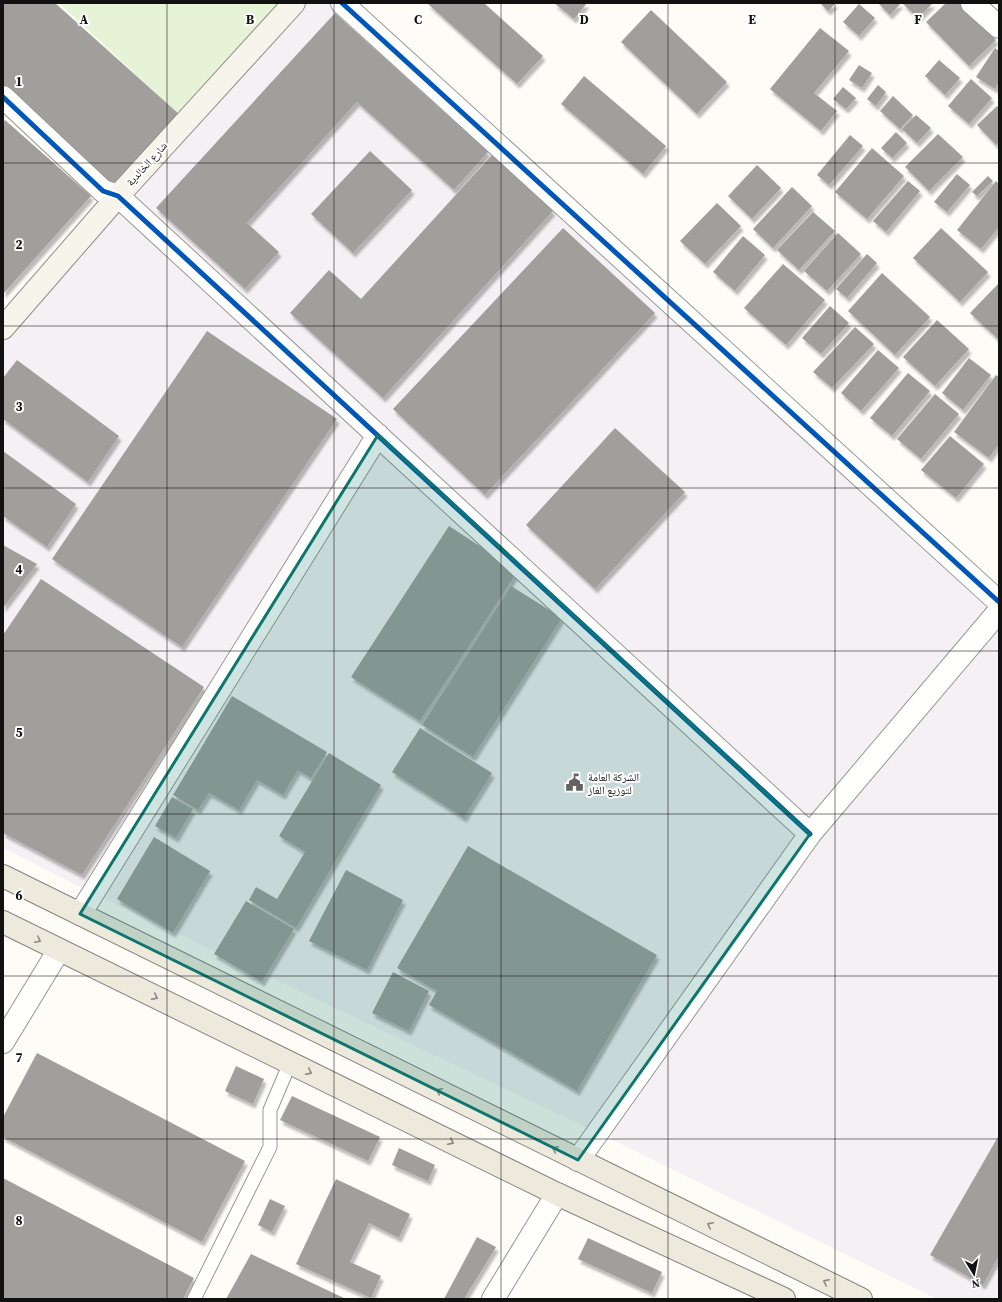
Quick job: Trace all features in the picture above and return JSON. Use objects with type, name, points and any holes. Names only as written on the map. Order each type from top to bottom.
[{"type":"main road","name":"شارع الخالدية","points":[[3,328],[118,196],[294,3]]},
{"type":"main road","points":[[3,876],[861,1299]]},
{"type":"main road","points":[[3,922],[558,1194],[784,1299]]},
{"type":"street","points":[[342,3],[999,602]]},
{"type":"street","points":[[972,3],[999,27]]},
{"type":"street","points":[[3,97],[103,191],[118,196],[810,834]]},
{"type":"street","points":[[80,914],[378,435]]},
{"type":"street","points":[[578,1160],[810,834],[999,611]]},
{"type":"street","points":[[3,1042],[59,950]]},
{"type":"street","points":[[493,1299],[558,1194]]},
{"type":"lane","points":[[194,1299],[270,1147],[270,1110],[290,1063]]},
{"type":"highlighted area","points":[[378,435],[810,834],[578,1160],[80,914]]},
{"type":"shaded area","points":[[294,3],[342,3],[999,602],[999,1299],[937,1299],[594,1131],[84,889],[3,848],[3,328]]},
{"type":"green space","points":[[59,3],[294,3],[186,121]]},
{"type":"building","points":[[3,3],[55,3],[180,115],[112,190],[3,92]]},
{"type":"building","points":[[427,3],[484,3],[543,56],[517,84]]},
{"type":"building","points":[[554,3],[587,3],[574,19]]},
{"type":"building","points":[[820,3],[836,3],[828,11]]},
{"type":"building","points":[[878,3],[901,3],[890,15]]},
{"type":"building","points":[[902,3],[933,3],[918,18]]},
{"type":"building","points":[[946,3],[960,3],[996,40],[969,66],[926,22]]},
{"type":"building","points":[[859,4],[875,18],[859,36],[843,22]]},
{"type":"building","points":[[651,10],[727,82],[697,114],[621,42]]},
{"type":"building","points":[[335,13],[488,152],[454,190],[357,102],[247,223],[279,252],[245,289],[156,208]]},
{"type":"building","points":[[820,28],[849,51],[814,93],[837,111],[821,131],[770,89]]},
{"type":"building","points":[[995,48],[999,51],[999,82],[995,89],[976,77]]},
{"type":"building","points":[[939,60],[960,78],[945,95],[925,76]]},
{"type":"building","points":[[859,65],[872,73],[862,88],[849,80]]},
{"type":"building","points":[[584,76],[666,146],[643,174],[561,104]]},
{"type":"building","points":[[971,79],[992,98],[969,124],[948,106]]},
{"type":"building","points":[[878,85],[886,92],[876,106],[867,99]]},
{"type":"building","points":[[843,87],[856,98],[846,109],[833,99]]},
{"type":"building","points":[[893,96],[913,115],[900,129],[880,111]]},
{"type":"building","points":[[997,106],[999,108],[999,142],[996,145],[977,125]]},
{"type":"building","points":[[916,115],[931,128],[917,143],[902,129]]},
{"type":"building","points":[[5,120],[91,196],[3,294],[3,123]]},
{"type":"building","points":[[896,132],[907,143],[892,158],[881,148]]},
{"type":"building","points":[[938,134],[963,157],[929,191],[905,167]]},
{"type":"building","points":[[850,135],[863,146],[829,185],[817,175]]},
{"type":"building","points":[[872,148],[904,176],[867,219],[835,192]]},
{"type":"building","points":[[370,151],[412,190],[353,253],[311,214]]},
{"type":"building","points":[[492,155],[553,211],[383,398],[290,313],[329,270],[361,299]]},
{"type":"building","points":[[757,165],[781,188],[752,219],[728,196]]},
{"type":"building","points":[[957,174],[970,185],[947,212],[934,202]]},
{"type":"building","points":[[988,176],[993,181],[977,196],[972,192]]},
{"type":"building","points":[[908,181],[920,191],[886,232],[873,221]]},
{"type":"building","points":[[996,181],[999,184],[999,227],[981,249],[957,230]]},
{"type":"building","points":[[792,187],[812,206],[773,248],[753,229]]},
{"type":"building","points":[[717,203],[741,226],[705,264],[680,241]]},
{"type":"building","points":[[813,212],[835,231],[799,270],[777,250]]},
{"type":"building","points":[[563,228],[655,313],[485,495],[393,409]]},
{"type":"building","points":[[941,228],[988,272],[960,302],[913,258]]},
{"type":"building","points":[[838,233],[861,254],[827,291],[804,271]]},
{"type":"building","points":[[743,236],[765,255],[735,291],[713,272]]},
{"type":"building","points":[[867,254],[877,263],[847,298],[836,289]]},
{"type":"building","points":[[783,264],[825,300],[786,345],[744,308]]},
{"type":"building","points":[[882,273],[930,317],[895,355],[848,311]]},
{"type":"building","points":[[999,283],[999,340],[970,313]]},
{"type":"building","points":[[830,306],[849,323],[821,354],[802,338]]},
{"type":"building","points":[[937,320],[969,349],[935,386],[903,357]]},
{"type":"building","points":[[855,327],[874,344],[832,388],[813,372]]},
{"type":"building","points":[[207,331],[337,419],[182,647],[52,559]]},
{"type":"building","points":[[878,350],[899,368],[861,411],[841,393]]},
{"type":"building","points":[[969,358],[991,375],[963,410],[942,393]]},
{"type":"building","points":[[17,360],[119,436],[88,482],[3,419],[3,378]]},
{"type":"building","points":[[908,373],[930,391],[892,436],[870,418]]},
{"type":"building","points":[[996,375],[999,377],[999,444],[989,458],[954,432]]},
{"type":"building","points":[[935,394],[959,414],[921,459],[897,439]]},
{"type":"building","points":[[615,428],[685,492],[595,589],[526,525]]},
{"type":"building","points":[[950,436],[984,464],[956,498],[921,470]]},
{"type":"building","points":[[3,451],[76,504],[47,547],[3,516]]},
{"type":"building","points":[[449,526],[518,571],[420,721],[351,677]]},
{"type":"building","points":[[3,545],[37,564],[3,608]]},
{"type":"building","points":[[41,579],[204,687],[82,875],[3,833],[3,635]]},
{"type":"building","points":[[511,586],[562,618],[473,757],[422,725]]},
{"type":"building","points":[[232,696],[327,752],[311,778],[298,770],[283,795],[257,780],[239,810],[209,793],[198,810],[173,795]]},
{"type":"building","points":[[420,728],[492,773],[464,818],[392,772]]},
{"type":"building","points":[[329,753],[381,785],[296,928],[249,900],[256,887],[277,899],[305,852],[279,836]]},
{"type":"building","points":[[172,797],[193,809],[176,838],[155,826]]},
{"type":"building","points":[[154,837],[210,871],[173,933],[117,899]]},
{"type":"building","points":[[468,846],[657,955],[577,1091],[429,1005],[437,991],[397,968]]},
{"type":"building","points":[[346,870],[403,900],[367,970],[309,941]]},
{"type":"building","points":[[246,901],[294,929],[262,982],[214,954]]},
{"type":"building","points":[[393,972],[429,991],[409,1031],[372,1013]]},
{"type":"building","points":[[37,1053],[245,1161],[202,1242],[3,1137],[3,1117]]},
{"type":"building","points":[[236,1066],[264,1079],[253,1104],[225,1091]]},
{"type":"building","points":[[292,1096],[380,1137],[368,1161],[280,1120]]},
{"type":"building","points":[[999,1135],[999,1256],[983,1285],[930,1255]]},
{"type":"building","points":[[399,1148],[435,1165],[428,1181],[392,1165]]},
{"type":"building","points":[[3,1178],[194,1278],[183,1299],[3,1299]]},
{"type":"building","points":[[336,1179],[410,1214],[399,1238],[369,1223],[350,1262],[381,1276],[371,1298],[296,1264]]},
{"type":"building","points":[[270,1199],[285,1206],[272,1232],[258,1225]]},
{"type":"building","points":[[477,1237],[496,1247],[464,1299],[444,1299]]},
{"type":"building","points":[[588,1238],[662,1272],[652,1293],[578,1259]]},
{"type":"building","points":[[251,1254],[346,1299],[226,1299]]},
{"type":"cycle path","points":[[342,3],[999,602]]},
{"type":"cycle path","points":[[3,97],[103,191],[118,196],[810,834]]},
{"type":"place","name":"الشركة العامة لتوزيع الغاز","points":[[575,783]]}]
